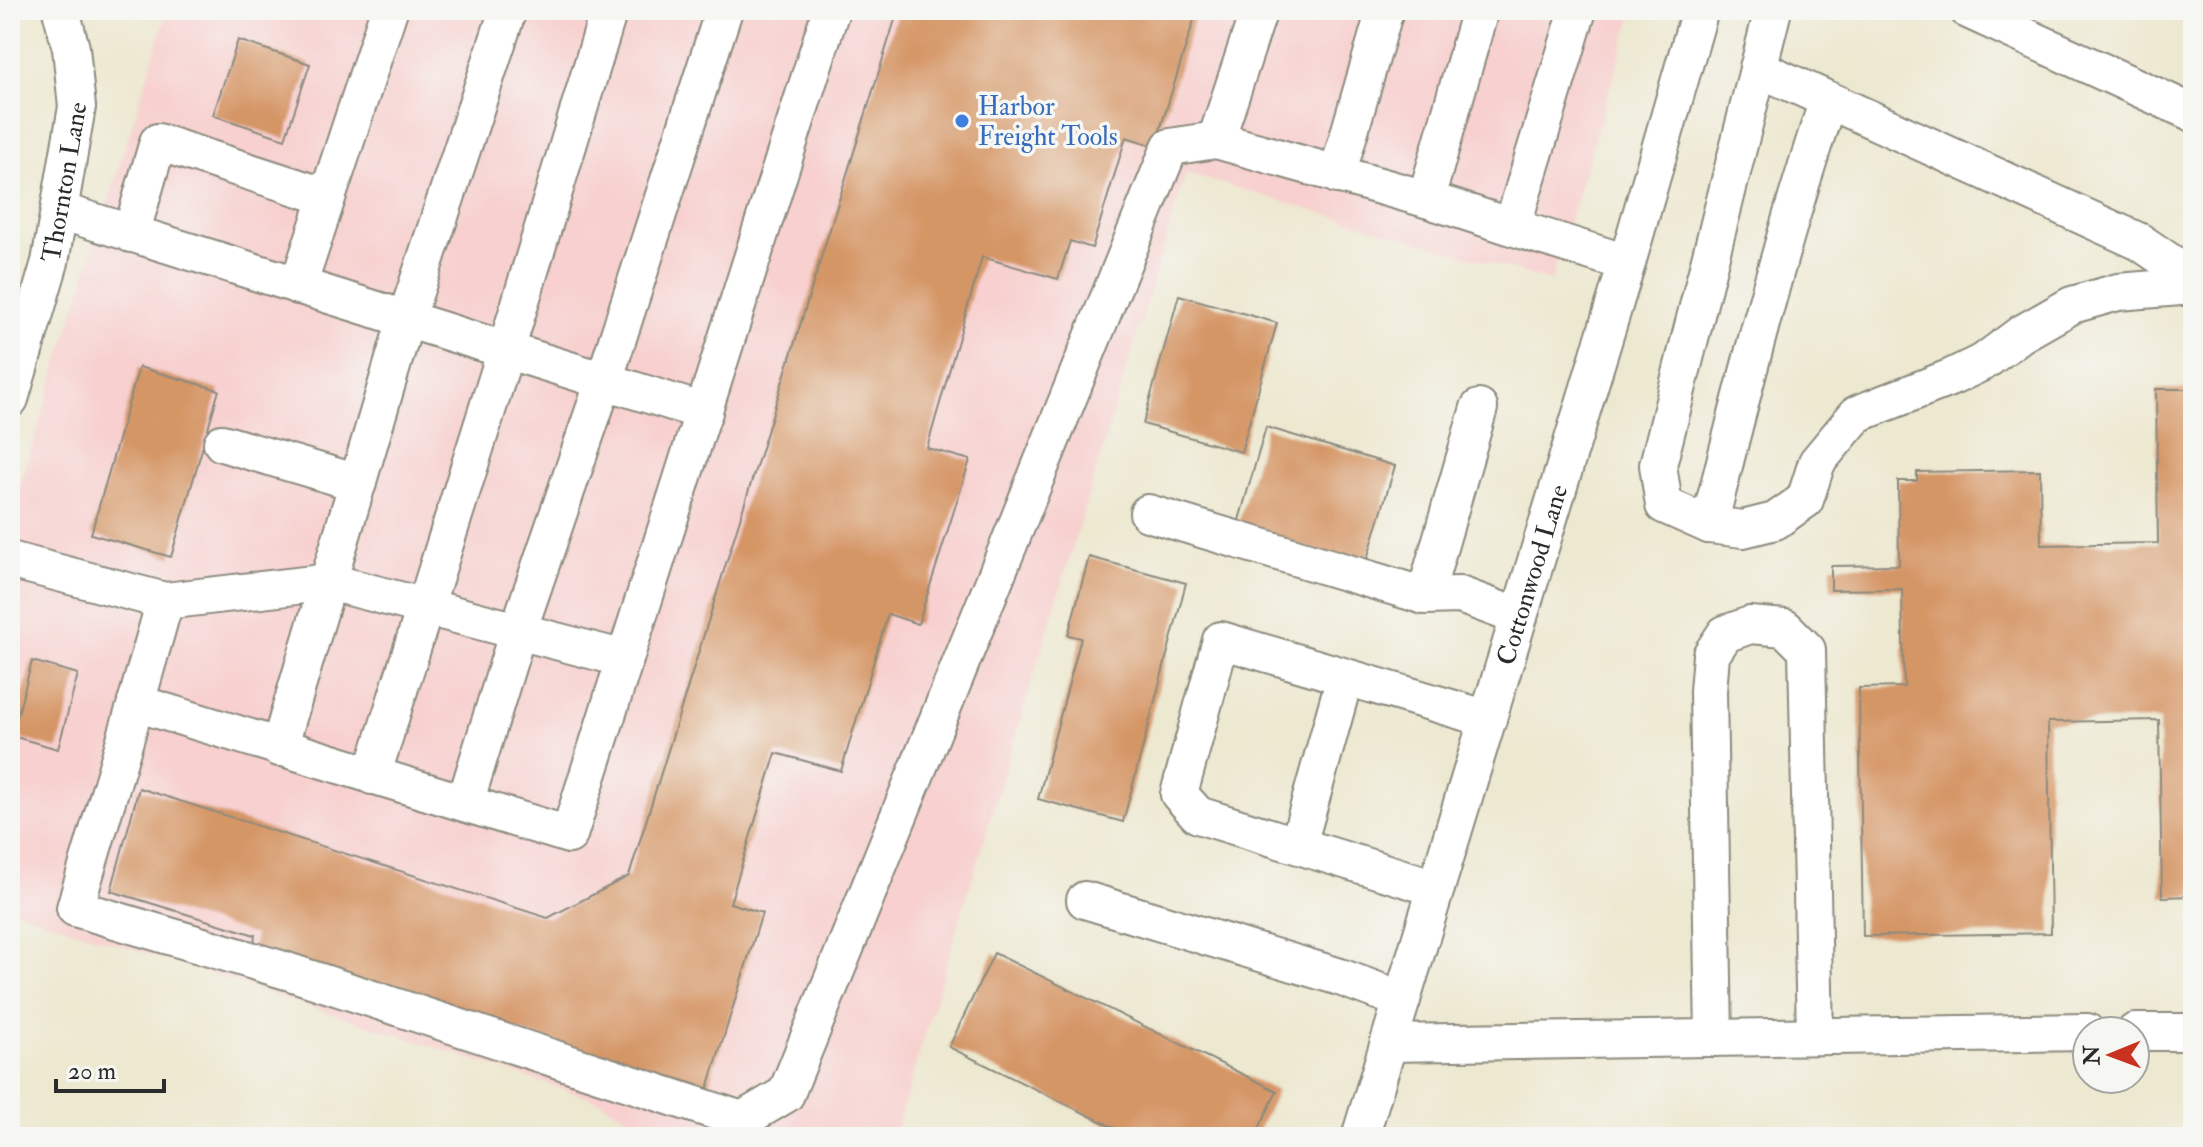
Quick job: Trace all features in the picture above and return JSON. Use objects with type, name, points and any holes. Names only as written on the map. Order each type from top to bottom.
[{"type":"street","name":"Thornton Lane","points":[[10,399],[50,262],[77,107],[71,48],[61,10]]},
{"type":"street","points":[[298,286],[389,10]]},
{"type":"street","points":[[279,748],[406,319],[508,10]]},
{"type":"street","points":[[372,776],[609,10]]},
{"type":"street","points":[[465,803],[518,631],[604,381],[724,10]]},
{"type":"street","points":[[1216,140],[1259,10]]},
{"type":"street","points":[[1337,175],[1385,10]]},
{"type":"street","points":[[1426,199],[1480,10]]},
{"type":"street","points":[[1512,227],[1578,10]]},
{"type":"street","name":"Cottonwood Lane","points":[[1360,1137],[1627,263],[1700,10]]},
{"type":"street","points":[[1773,10],[1658,465],[1664,505],[1709,525],[1743,529],[1775,521],[1805,500],[1817,462],[1857,414],[1985,361],[2021,334],[2072,305],[2118,292],[2193,286]]},
{"type":"street","points":[[1968,10],[2193,113]]},
{"type":"street","points":[[136,703],[569,835],[704,412],[823,12]]},
{"type":"street","points":[[1758,68],[2140,242],[2193,278]]},
{"type":"street","points":[[1709,525],[1765,302],[1828,100]]},
{"type":"street","points":[[165,601],[75,908],[287,971],[742,1120],[786,1094],[1170,147],[1216,140],[1426,199],[1627,263]]},
{"type":"street","points":[[131,234],[158,142],[327,197]]},
{"type":"street","points":[[60,211],[704,412]]},
{"type":"street","points":[[1425,596],[1479,408]]},
{"type":"street","points":[[222,443],[358,483]]},
{"type":"street","points":[[1148,513],[1425,596],[1460,595],[1519,617]]},
{"type":"street","points":[[10,560],[165,601],[330,582],[625,659]]},
{"type":"street","points":[[1714,1038],[1708,691],[1711,655],[1725,634],[1750,625],[1785,628],[1807,650],[1815,1036]]},
{"type":"street","points":[[1436,888],[1198,815],[1179,794],[1221,640],[1488,719]]},
{"type":"street","points":[[1298,845],[1345,677]]},
{"type":"street","points":[[1085,900],[1340,977],[1402,1000]]},
{"type":"street","points":[[1389,1043],[2071,1032]]},
{"type":"street","points":[[2151,1032],[2193,1032]]},
{"type":"shaded area","points":[[168,10],[1634,10],[1551,281],[1186,173],[894,1137],[657,1137],[600,1101],[10,909],[10,517]]},
{"type":"building","points":[[898,10],[1197,10],[1155,146],[1126,137],[1092,248],[1070,241],[1058,279],[982,257],[927,448],[970,460],[918,624],[888,614],[841,771],[776,753],[730,903],[762,913],[708,1088],[253,951],[255,935],[111,891],[139,788],[548,918],[629,876]]},
{"type":"building","points":[[238,40],[310,64],[285,139],[213,115]]},
{"type":"building","points":[[1179,295],[1277,323],[1241,452],[1143,424]]},
{"type":"building","points":[[139,367],[219,390],[171,557],[91,534]]},
{"type":"building","points":[[2156,389],[2193,389],[2193,896],[2162,897],[2159,720],[2048,722],[2051,933],[1863,936],[1859,688],[1904,687],[1902,589],[1831,590],[1831,566],[1899,565],[1898,481],[1917,481],[1917,472],[2040,470],[2041,545],[2158,543]]},
{"type":"building","points":[[1266,427],[1395,466],[1365,566],[1237,527]]},
{"type":"building","points":[[1089,557],[1186,583],[1123,822],[1038,799],[1081,638],[1068,635]]},
{"type":"building","points":[[32,661],[78,674],[58,749],[12,736]]},
{"type":"building","points":[[994,953],[1277,1091],[1255,1137],[1133,1137],[949,1047]]},
{"type":"place","name":"Harbor Freight Tools","points":[[962,121]]}]
